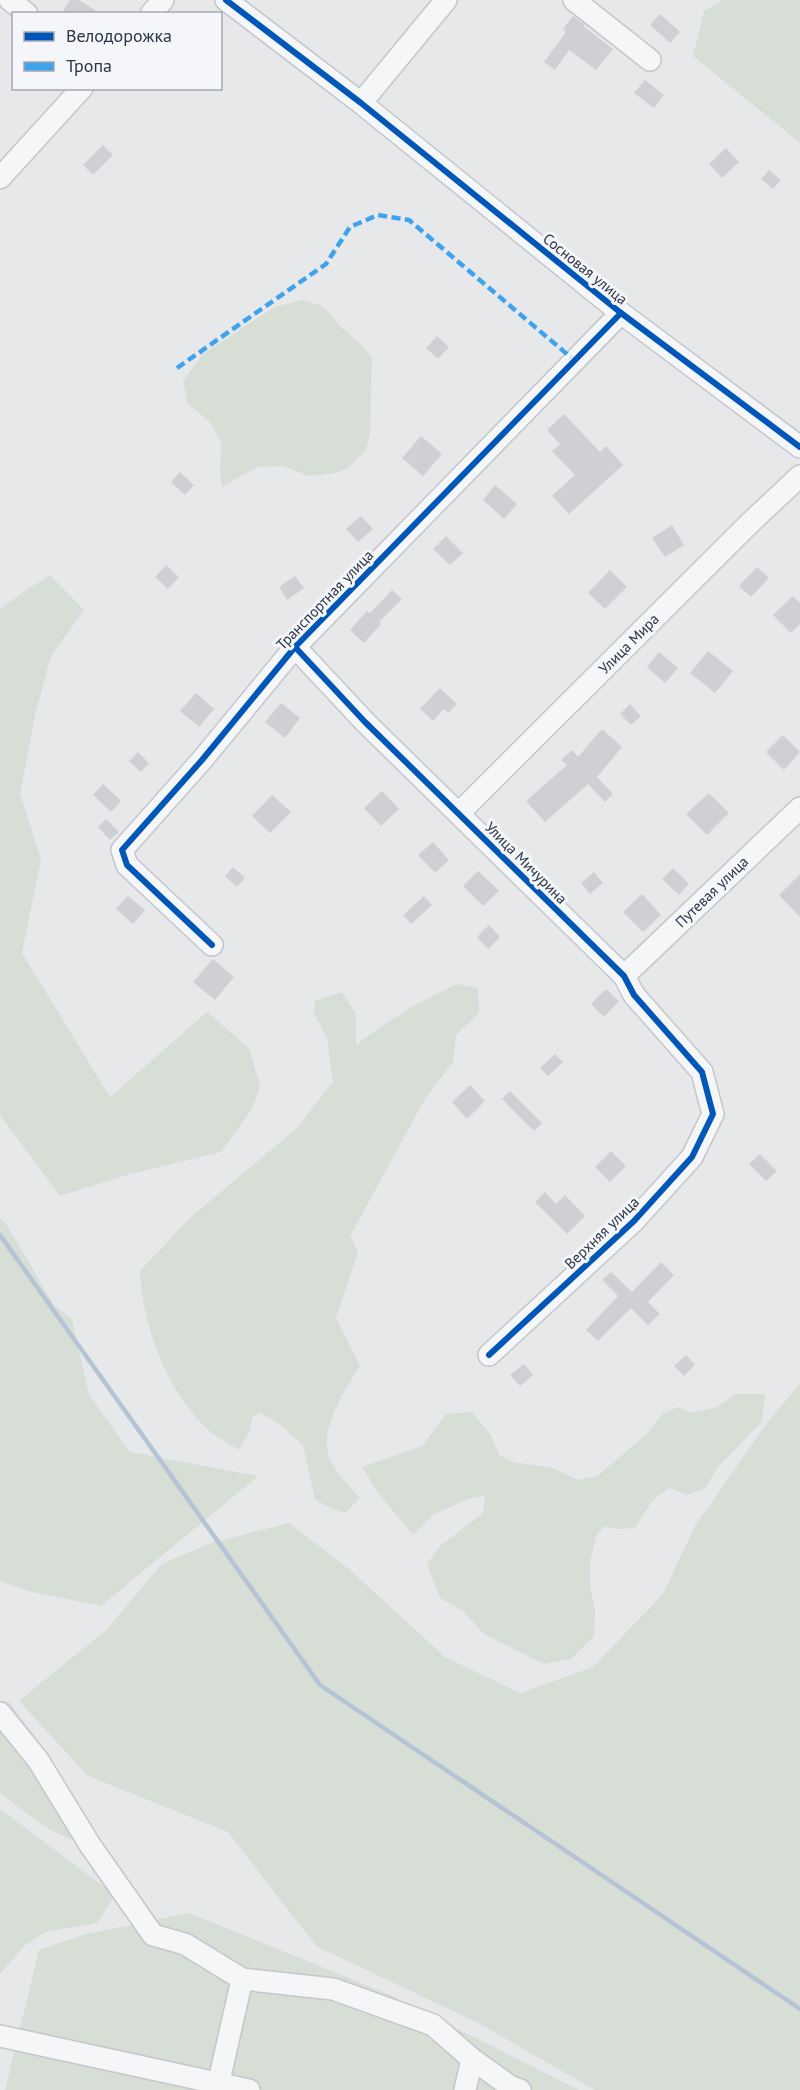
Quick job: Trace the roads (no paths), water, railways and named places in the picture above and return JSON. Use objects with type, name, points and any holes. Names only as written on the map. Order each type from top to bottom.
[{"type":"street","points":[[9,0],[24,12]]},
{"type":"street","points":[[153,12],[163,0]]},
{"type":"street","name":"Сосновая улица","points":[[226,0],[361,103],[621,313],[800,447]]},
{"type":"street","points":[[361,103],[446,0]]},
{"type":"street","points":[[574,0],[650,60]]},
{"type":"street","points":[[0,178],[80,90]]},
{"type":"street","name":"Транспортная улица","points":[[212,945],[127,865],[122,849],[202,760],[295,647],[621,313]]},
{"type":"street","name":"Улица Мира","points":[[459,813],[800,476]]},
{"type":"street","name":"Улица Мичурина","points":[[295,647],[365,723],[624,976],[634,995],[702,1072],[713,1114]]},
{"type":"street","name":"Путевая улица","points":[[624,976],[800,808]]},
{"type":"street","name":"Верхняя улица","points":[[489,1355],[634,1221],[692,1157],[713,1114]]},
{"type":"street","points":[[0,1713],[38,1760],[90,1845],[153,1935],[185,1944],[242,1979],[333,1989],[433,2025],[472,2060],[511,2087],[520,2090]]},
{"type":"street","points":[[217,2086],[242,1979]]},
{"type":"street","points":[[0,2036],[217,2086],[249,2090]]},
{"type":"street","points":[[465,2090],[472,2060]]},
{"type":"waterway","points":[[0,1235],[320,1685],[800,2009]]}]
